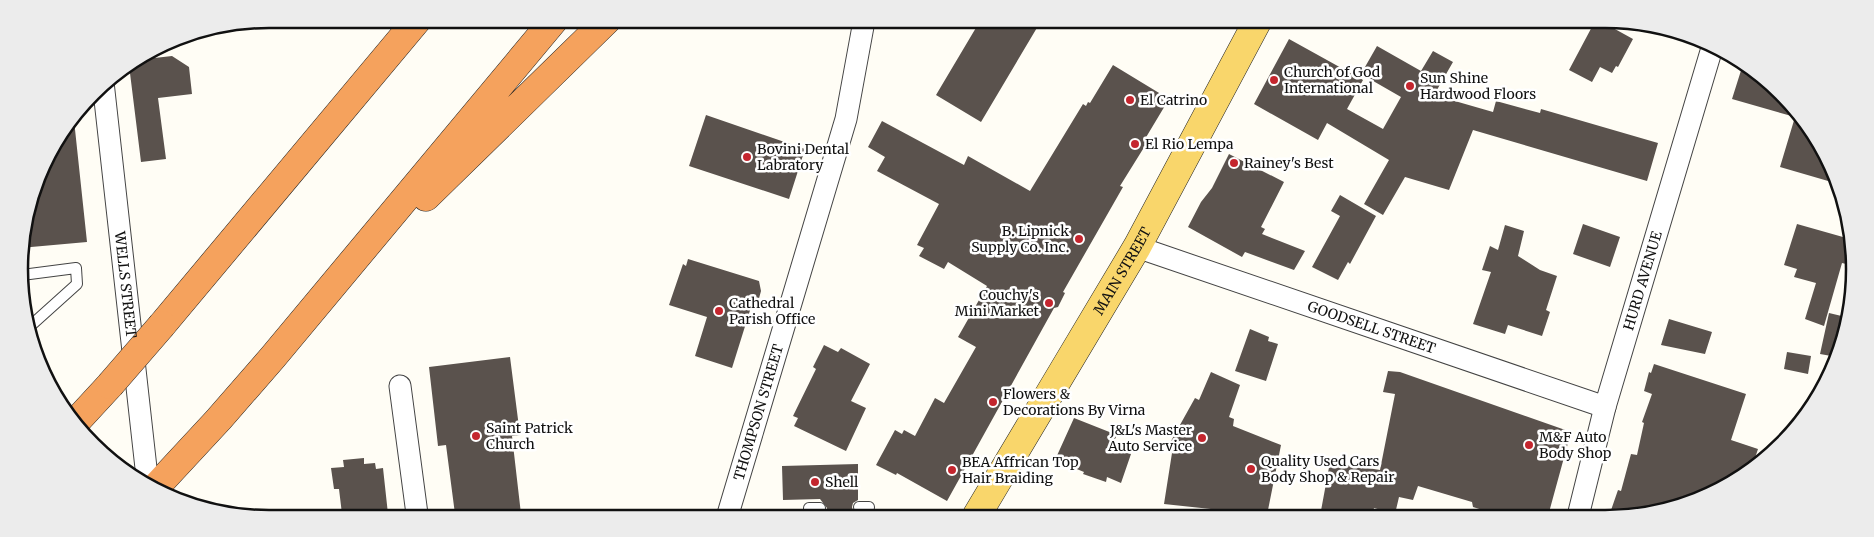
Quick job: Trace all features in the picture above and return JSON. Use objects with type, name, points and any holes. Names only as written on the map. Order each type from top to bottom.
[{"type":"highway","points":[[80,418],[162,325],[410,28]]},
{"type":"highway","points":[[159,484],[219,419],[547,28]]},
{"type":"highway","points":[[326,293],[599,28]]},
{"type":"main road","name":"MAIN STREET","points":[[980,510],[1137,247],[1254,28]]},
{"type":"street","name":"THOMPSON STREET","points":[[729,510],[846,119],[863,28]]},
{"type":"street","name":"HURD AVENUE","points":[[1579,510],[1605,407],[1711,52]]},
{"type":"street","name":"WELLS STREET","points":[[104,92],[147,476]]},
{"type":"street","name":"GOODSELL STREET","points":[[1137,247],[1605,407]]},
{"type":"street","points":[[400,386],[416,510]]},
{"type":"lane","points":[[28,274],[76,268],[77,284],[34,323]]},
{"type":"lane","points":[[858,507],[868,506],[868,510]]},
{"type":"lane","points":[[809,510],[809,508],[820,508]]},
{"type":"building","points":[[976,28],[1037,28],[981,122],[936,95]]},
{"type":"building","points":[[1591,28],[1613,28],[1633,39],[1618,67],[1616,66],[1612,73],[1600,67],[1592,82],[1569,70]]},
{"type":"building","points":[[1289,39],[1363,80],[1347,109],[1383,129],[1401,97],[1361,74],[1377,46],[1421,71],[1433,51],[1453,62],[1434,95],[1493,112],[1496,101],[1540,113],[1541,109],[1658,143],[1647,181],[1473,130],[1449,190],[1405,177],[1383,215],[1364,204],[1389,160],[1327,123],[1318,140],[1254,104]]},
{"type":"building","points":[[172,56],[189,67],[192,94],[158,98],[166,159],[141,162],[130,72],[151,58]]},
{"type":"building","points":[[1113,65],[1169,99],[1145,139],[1148,141],[1120,186],[1123,187],[1063,292],[1065,293],[1058,307],[1054,308],[947,501],[897,473],[896,475],[876,465],[895,430],[902,434],[904,430],[915,436],[935,398],[944,403],[976,347],[958,337],[987,286],[948,262],[944,269],[919,256],[924,248],[917,245],[939,204],[877,171],[885,157],[868,147],[882,121],[964,165],[968,156],[1030,191],[1083,104],[1086,106],[1088,102],[1090,103]]},
{"type":"building","points":[[1741,70],[1764,87],[1792,116],[1732,99]]},
{"type":"building","name":"Bovini Dental Labratory","points":[[706,115],[805,149],[789,199],[689,166]]},
{"type":"building","points":[[1794,119],[1822,162],[1830,182],[1780,167]]},
{"type":"building","points":[[75,125],[87,242],[29,247],[32,221],[40,191],[52,162]]},
{"type":"building","points":[[1229,154],[1284,182],[1261,227],[1265,229],[1262,234],[1305,251],[1294,270],[1245,252],[1242,257],[1188,227],[1201,202],[1212,188]]},
{"type":"building","points":[[1340,195],[1376,216],[1350,264],[1348,262],[1338,280],[1312,267],[1340,216],[1331,211]]},
{"type":"building","points":[[1583,224],[1620,237],[1610,267],[1573,254]]},
{"type":"building","points":[[1797,224],[1844,237],[1846,264],[1842,263],[1824,326],[1805,319],[1816,283],[1794,277],[1797,269],[1784,265]]},
{"type":"building","points":[[1505,225],[1524,231],[1518,256],[1540,270],[1557,276],[1546,310],[1550,312],[1542,336],[1508,325],[1505,334],[1473,324],[1491,272],[1482,270],[1490,246],[1498,250]]},
{"type":"building","name":"Cathedral Parish Office","points":[[688,259],[759,281],[761,291],[758,302],[752,304],[732,368],[695,356],[707,317],[669,305],[683,264],[686,266]]},
{"type":"building","points":[[1829,313],[1842,316],[1830,356],[1820,354]]},
{"type":"building","points":[[1669,319],[1712,332],[1705,354],[1661,345]]},
{"type":"building","points":[[1250,329],[1269,337],[1268,341],[1278,344],[1266,381],[1235,371]]},
{"type":"building","points":[[824,345],[838,352],[841,348],[870,364],[851,401],[866,408],[846,451],[794,426],[798,418],[793,416],[816,369],[813,367]]},
{"type":"building","points":[[1787,352],[1811,356],[1808,374],[1784,369]]},
{"type":"building","name":"Saint Patrick Church","points":[[510,357],[520,435],[512,436],[521,510],[454,510],[446,445],[438,446],[429,367]]},
{"type":"building","points":[[1654,364],[1746,394],[1731,440],[1758,449],[1755,457],[1752,460],[1726,477],[1698,491],[1653,505],[1611,510],[1618,490],[1621,491],[1631,454],[1637,455],[1644,423],[1642,422],[1652,394],[1644,391],[1649,372],[1651,373]]},
{"type":"building","points":[[1388,371],[1400,372],[1571,432],[1550,510],[1482,510],[1473,507],[1472,502],[1418,486],[1413,500],[1399,497],[1396,510],[1374,508],[1374,510],[1321,510],[1330,462],[1380,470],[1395,394],[1383,392]]},
{"type":"building","points":[[1211,372],[1240,385],[1229,417],[1234,419],[1233,426],[1281,445],[1268,510],[1220,510],[1164,504],[1172,453],[1166,450],[1195,398],[1199,400]]},
{"type":"building","points":[[1074,418],[1117,435],[1114,441],[1130,446],[1128,453],[1131,454],[1121,483],[1107,477],[1106,482],[1083,474],[1084,472],[1055,460]]},
{"type":"building","points":[[364,458],[364,464],[375,463],[376,469],[383,468],[388,510],[342,510],[339,489],[334,489],[331,468],[344,467],[343,460]]},
{"type":"building","name":"Shell","points":[[858,464],[858,500],[853,503],[853,510],[826,510],[820,499],[783,500],[782,466]]},
{"type":"place","name":"Church of God International","points":[[1274,80]]},
{"type":"place","name":"Sun Shine Hardwood Floors","points":[[1410,86]]},
{"type":"place","name":"El Catrino","points":[[1130,100]]},
{"type":"place","name":"El Rio Lempa","points":[[1135,144]]},
{"type":"place","name":"Bovini Dental Labratory","points":[[747,157]]},
{"type":"place","name":"Rainey's Best","points":[[1234,163]]},
{"type":"place","name":"B. Lipnick Supply Co. Inc.","points":[[1079,239]]},
{"type":"place","name":"Couchy's Mini Market","points":[[1049,303]]},
{"type":"place","name":"Cathedral Parish Office","points":[[719,311]]},
{"type":"place","name":"Flowers & Decorations By Virna","points":[[993,402]]},
{"type":"place","name":"Saint Patrick Church","points":[[476,436]]},
{"type":"place","name":"J&L's Master Auto Service","points":[[1202,438]]},
{"type":"place","name":"M&F Auto Body Shop","points":[[1529,445]]},
{"type":"place","name":"Quality Used Cars Body Shop & Repair","points":[[1251,469]]},
{"type":"place","name":"BEA Affrican Top Hair Braiding","points":[[952,470]]},
{"type":"place","name":"Shell","points":[[815,482]]}]
